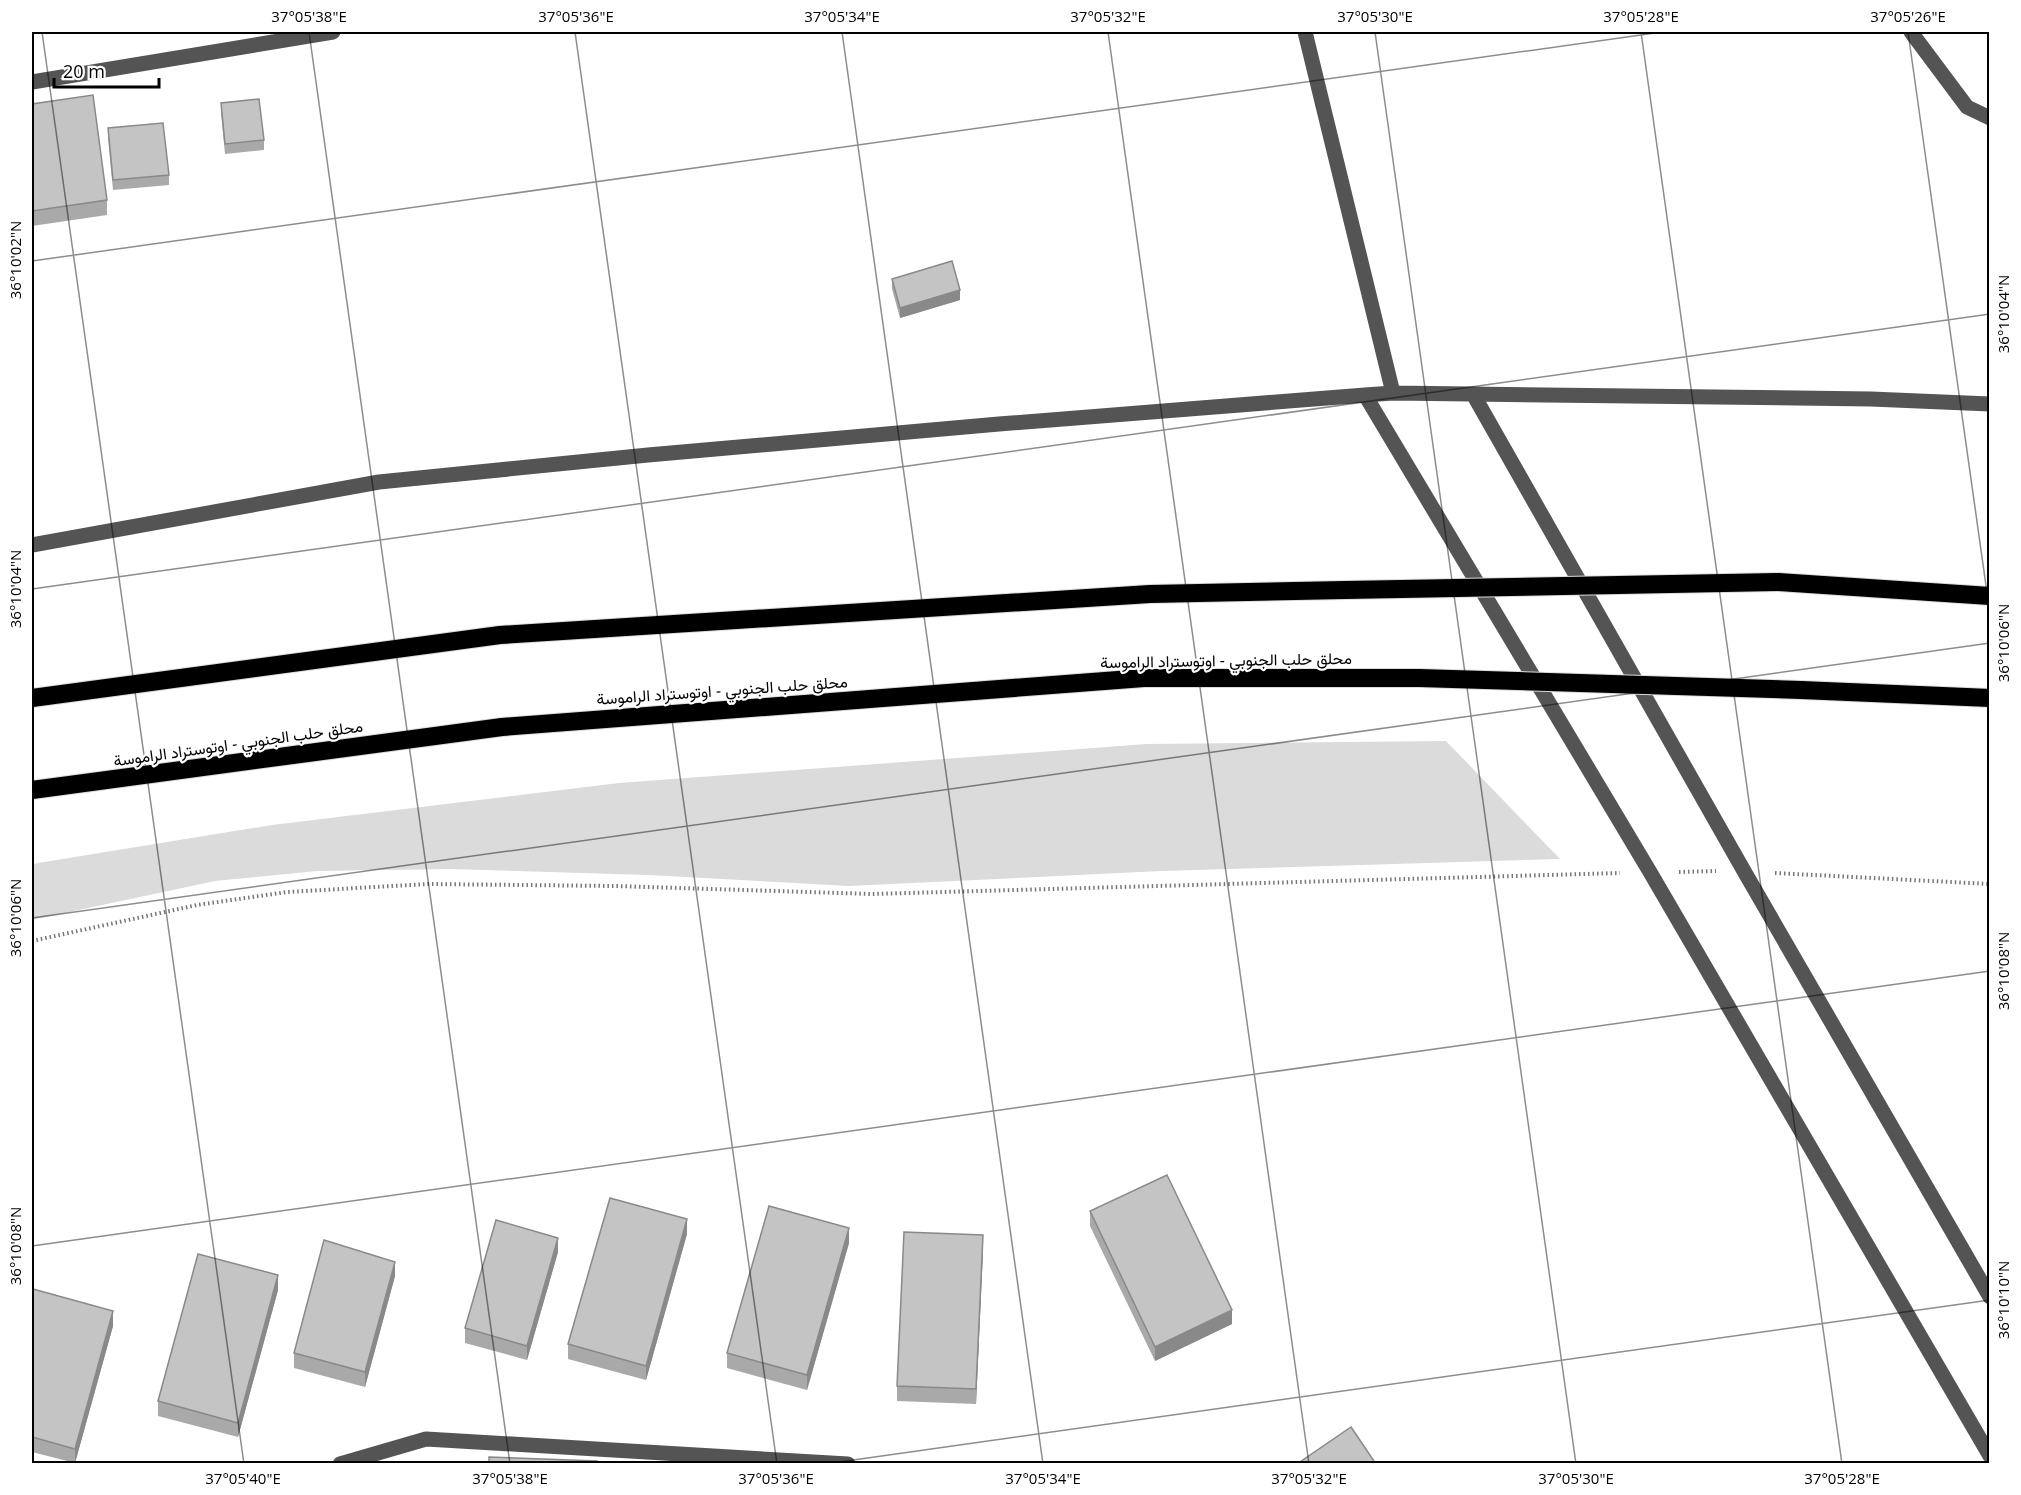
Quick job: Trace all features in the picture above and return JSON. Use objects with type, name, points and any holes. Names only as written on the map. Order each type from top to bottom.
[{"type":"highway","points":[[32,698],[500,635],[1150,594],[1778,582],[1989,596]]},
{"type":"highway","name":"محلق حلب الجنوبي - اوتوستراد الراموسة","points":[[32,790],[502,727],[1144,678],[1419,678],[1989,698]]},
{"type":"street","points":[[32,82],[333,32]]},
{"type":"street","points":[[1305,32],[1393,393]]},
{"type":"street","points":[[1911,32],[1967,107],[1989,118]]},
{"type":"street","points":[[32,545],[379,482],[648,455],[1010,423],[1365,395],[1393,393],[1871,399],[1989,404]]},
{"type":"street","points":[[1473,394],[1989,1297]]},
{"type":"street","points":[[1365,395],[1650,872],[1989,1456]]},
{"type":"street","points":[[340,1464],[426,1439],[848,1464]]},
{"type":"path","points":[[32,941],[208,903],[287,892],[428,884],[615,886],[872,894],[1744,871],[1989,884]]},
{"type":"shaded area","points":[[1446,741],[1560,859],[1161,871],[849,886],[648,875],[450,869],[317,871],[215,881],[32,920],[32,864],[272,825],[619,783],[1147,744]]},
{"type":"building","points":[[93,95],[107,200],[32,211],[32,104]]},
{"type":"building","points":[[259,99],[264,140],[225,144],[221,103]]},
{"type":"building","points":[[163,123],[169,175],[113,180],[108,128]]},
{"type":"building","points":[[952,261],[960,290],[900,308],[892,279]]},
{"type":"building","points":[[1167,1175],[1232,1310],[1155,1347],[1090,1211]]},
{"type":"building","points":[[610,1198],[687,1219],[646,1366],[568,1344]]},
{"type":"building","points":[[769,1206],[849,1228],[807,1375],[727,1353]]},
{"type":"building","points":[[496,1220],[558,1238],[527,1346],[465,1328]]},
{"type":"building","points":[[904,1232],[983,1235],[976,1389],[897,1386]]},
{"type":"building","points":[[324,1240],[395,1262],[365,1372],[294,1353]]},
{"type":"building","points":[[198,1254],[278,1275],[238,1423],[158,1401]]},
{"type":"building","points":[[33,1289],[113,1311],[75,1449],[32,1437]]},
{"type":"building","points":[[1351,1427],[1376,1464],[1297,1464]]},
{"type":"building","points":[[489,1457],[597,1461],[597,1464],[489,1464]]}]
